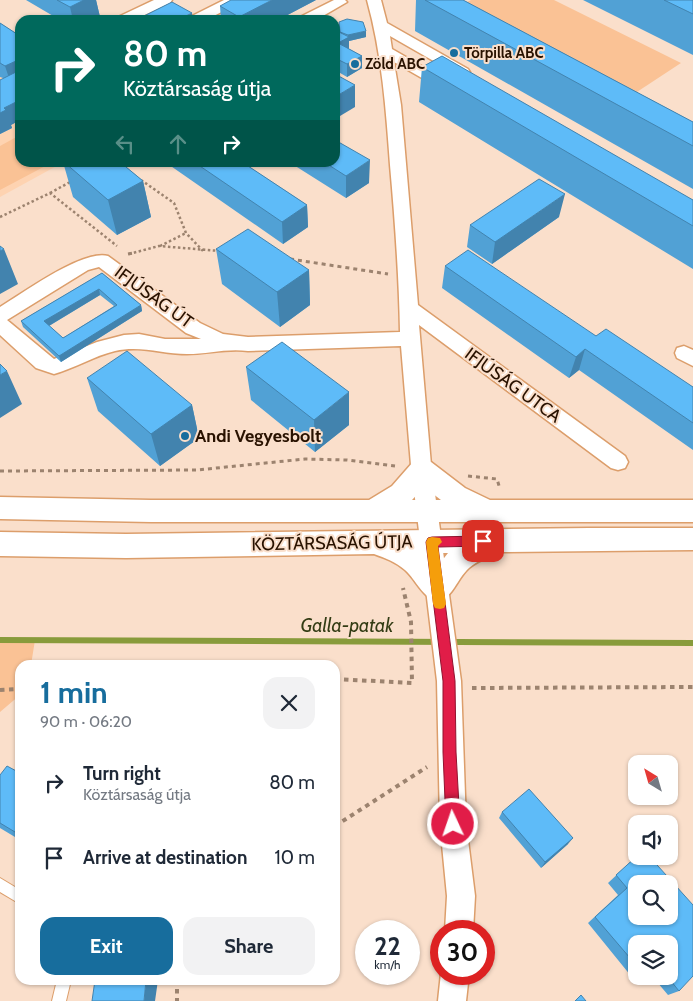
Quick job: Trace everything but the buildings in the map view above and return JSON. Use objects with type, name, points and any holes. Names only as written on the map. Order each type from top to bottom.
[{"type":"street","points":[[202,15],[234,0]]},
{"type":"street","points":[[374,0],[381,25],[393,105],[408,277],[410,339],[422,469],[449,684],[453,824],[461,896],[460,920]]},
{"type":"street","points":[[136,15],[168,2]]},
{"type":"street","points":[[315,15],[340,2]]},
{"type":"street","points":[[381,25],[475,79]]},
{"type":"street","points":[[385,51],[462,96]]},
{"type":"street","name":"IFJÚSÁG ÚT","points":[[0,316],[82,265],[102,260],[193,328],[220,340],[258,344],[410,339]]},
{"type":"street","name":"IFJÚSÁG UTCA","points":[[409,308],[618,462]]},
{"type":"street","name":"IFJÚSÁG ÚT","points":[[0,324],[43,363],[54,367],[118,343],[137,341],[164,346],[207,347],[232,342]]},
{"type":"street","points":[[374,510],[394,500],[410,487],[422,469]]},
{"type":"street","points":[[422,469],[442,488],[466,502],[494,511]]},
{"type":"street","name":"KÖZTÁRSASÁG ÚTJA","points":[[0,508],[151,511],[693,511]]},
{"type":"street","name":"KÖZTÁRSASÁG ÚTJA","points":[[0,544],[136,546],[693,539]]},
{"type":"street","points":[[438,590],[453,565],[470,551],[500,540]]},
{"type":"street","points":[[375,543],[402,552],[419,563],[438,590]]},
{"type":"street","points":[[452,1001],[454,985]]},
{"type":"lane","points":[[0,884],[15,894]]},
{"type":"lane","points":[[59,1001],[63,985]]},
{"type":"path","points":[[138,178],[174,204],[186,233],[203,251]]},
{"type":"path","points":[[0,217],[74,180]]},
{"type":"path","points":[[50,193],[128,255],[159,246],[186,233]]},
{"type":"path","points":[[159,246],[203,251],[227,250]]},
{"type":"path","points":[[286,259],[408,277]]},
{"type":"path","points":[[0,471],[197,470],[305,459],[369,462],[422,469]]},
{"type":"path","points":[[340,679],[412,683],[409,616]]},
{"type":"path","points":[[449,684],[693,687]]},
{"type":"path","points":[[0,690],[15,689]]},
{"type":"path","points":[[340,823],[450,752]]},
{"type":"path","points":[[177,1001],[178,985]]},
{"type":"shaded area","points":[[471,0],[554,0],[681,63],[611,109],[442,15]]},
{"type":"shaded area","points":[[0,33],[15,42],[15,167],[55,167],[0,197]]},
{"type":"shaded area","points":[[15,138],[15,167],[43,167],[0,190],[0,146]]},
{"type":"shaded area","points":[[0,640],[35,640],[32,660],[15,660],[15,699],[0,712]]},
{"type":"waterway","name":"Galla-patak","points":[[0,640],[693,643]]},
{"type":"slow traffic","points":[[436,542],[432,542],[440,604]]},
{"type":"place","name":"Törpilla ABC","points":[[454,53]]},
{"type":"place","name":"Zöld ABC","points":[[355,64]]},
{"type":"place","name":"Andi Vegyesbolt","points":[[185,436]]},
{"type":"route","points":[[453,824],[449,681],[432,542],[483,541]]}]
